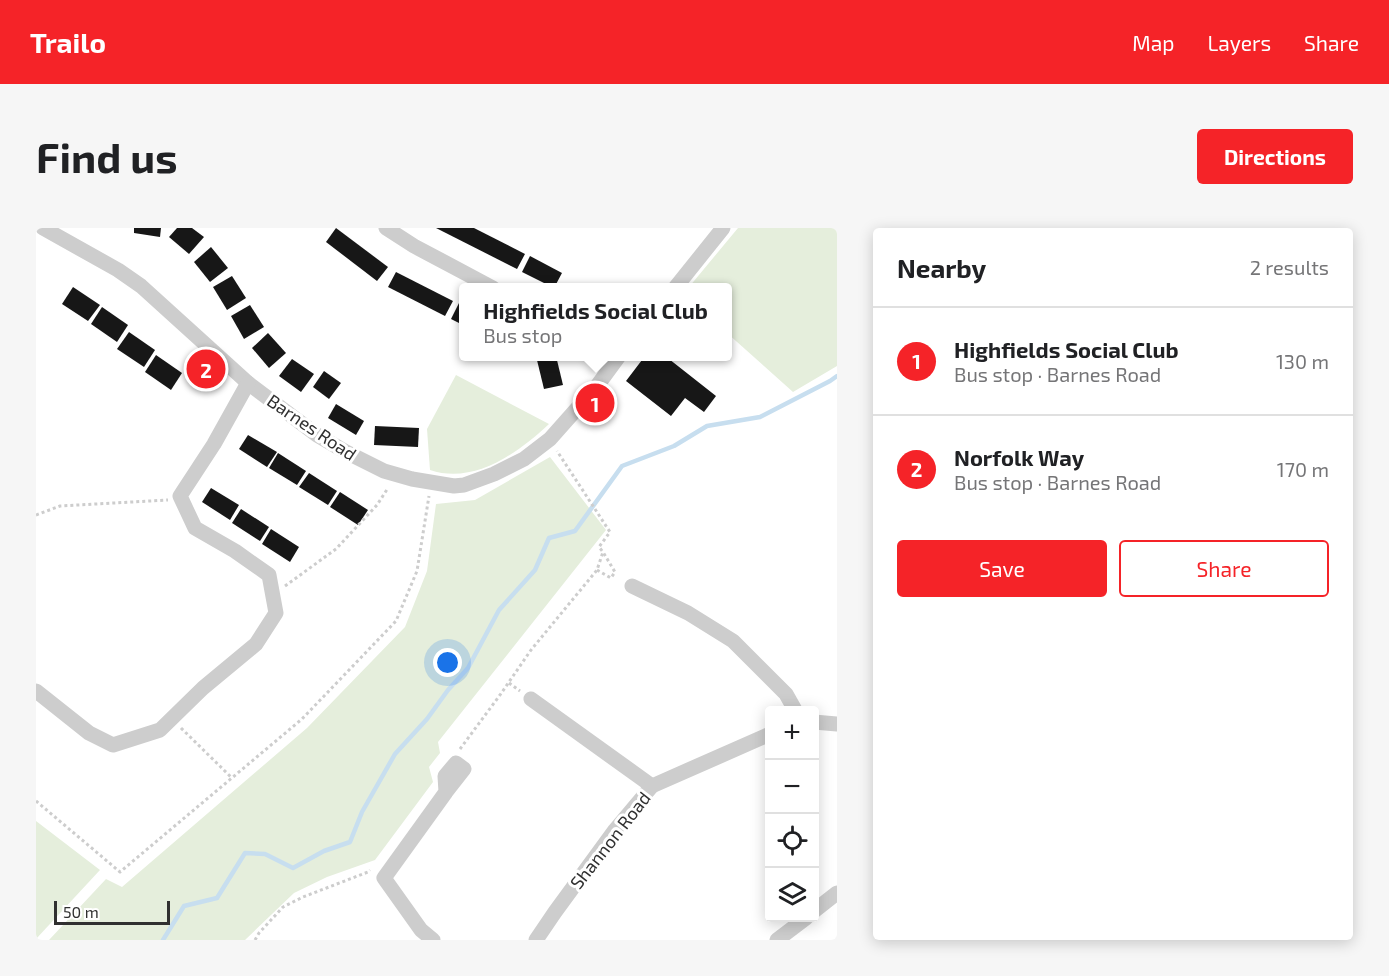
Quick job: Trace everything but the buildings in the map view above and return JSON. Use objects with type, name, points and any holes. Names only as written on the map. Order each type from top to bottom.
[{"type":"street","name":"Barnes Road","points":[[43,228],[118,270],[141,286],[248,383],[317,435],[384,471],[432,483],[464,485],[494,474],[524,459],[550,439],[616,361]]},
{"type":"street","points":[[386,228],[414,246],[484,283]]},
{"type":"street","points":[[679,283],[723,228]]},
{"type":"street","points":[[36,691],[89,733],[113,745],[160,730],[203,688],[256,644],[276,613],[269,575],[235,551],[195,528],[180,496],[214,444],[248,383]]},
{"type":"street","points":[[632,586],[688,614],[733,641],[786,694],[792,706]]},
{"type":"street","points":[[531,699],[652,786]]},
{"type":"street","points":[[819,722],[837,724]]},
{"type":"street","name":"Shannon Road","points":[[536,940],[615,830],[652,786],[765,736]]},
{"type":"street","points":[[433,940],[421,930],[384,878],[446,792]]},
{"type":"street","points":[[819,907],[837,893]]},
{"type":"street","points":[[777,940],[801,922]]},
{"type":"path","points":[[550,439],[610,532],[599,548],[603,552],[615,572],[611,578],[597,570],[603,552]]},
{"type":"path","points":[[274,594],[336,549],[377,505],[396,474]]},
{"type":"path","points":[[36,801],[120,872],[302,719],[396,621],[417,571],[432,483]]},
{"type":"path","points":[[36,515],[60,507],[182,500]]},
{"type":"path","points":[[171,719],[232,778]]},
{"type":"green space","points":[[738,228],[837,228],[837,366],[793,392],[732,337],[732,283],[692,283]]},
{"type":"green space","points":[[456,375],[549,424],[524,446],[479,470],[446,474],[430,470],[427,429]]},
{"type":"green space","points":[[550,457],[606,530],[438,742],[440,753],[429,767],[433,782],[375,860],[327,877],[294,893],[245,940],[49,940],[106,879],[122,887],[307,728],[405,627],[427,571],[436,504],[475,500]]},
{"type":"green space","points":[[36,821],[100,870],[36,939]]},
{"type":"waterway","points":[[163,940],[184,906],[217,898],[245,853],[265,854],[293,868],[324,851],[350,842],[362,812],[395,754],[468,668],[499,610],[535,570],[549,538],[575,531],[622,466],[674,446],[707,426],[760,417],[837,376]]},
{"type":"place","name":"Norfolk Way","points":[[206,369]]},
{"type":"place","name":"Highfields Social Club","points":[[595,403]]}]
